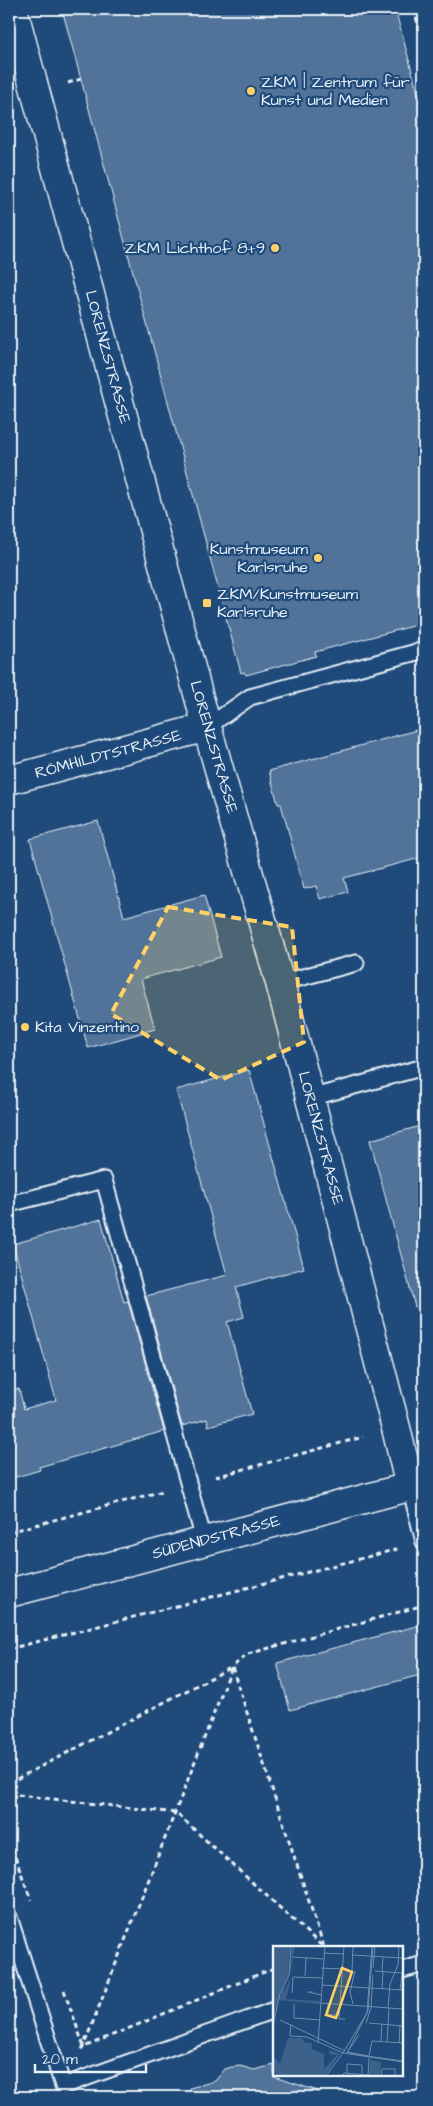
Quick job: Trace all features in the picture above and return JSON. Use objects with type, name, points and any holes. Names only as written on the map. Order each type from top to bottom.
[{"type":"street","name":"LORENZSTRASSE","points":[[13,9],[16,45],[280,983],[396,1428],[417,1485]]},
{"type":"street","name":"RÖMHILDTSTRASSE","points":[[9,780],[208,727]]},
{"type":"street","name":"SÜDENDSTRASSE","points":[[9,1592],[417,1485]]},
{"type":"lane","points":[[208,727],[250,697],[424,650]]},
{"type":"lane","points":[[280,983],[356,963]]},
{"type":"lane","points":[[310,1098],[424,1067]]},
{"type":"lane","points":[[9,1204],[104,1180],[204,1540]]},
{"type":"lane","points":[[417,1485],[424,1542]]},
{"type":"lane","points":[[9,1917],[63,2086],[273,2010]]},
{"type":"lane","points":[[403,1970],[424,1964]]},
{"type":"path","points":[[414,9],[424,47]]},
{"type":"path","points":[[9,1649],[424,1542]]},
{"type":"path","points":[[9,1783],[232,1667],[248,1654],[424,1605]]},
{"type":"path","points":[[63,2086],[84,2047],[232,1667]]},
{"type":"path","points":[[232,1667],[324,1946]]},
{"type":"path","points":[[9,1794],[176,1813],[323,1946]]},
{"type":"path","points":[[9,1840],[32,1903]]},
{"type":"path","points":[[84,2047],[273,1968]]},
{"type":"path","points":[[61,1984],[84,2047]]},
{"type":"highlighted area","points":[[168,907],[292,927],[304,1042],[221,1080],[111,1014]]},
{"type":"building","points":[[62,9],[395,9],[424,115],[424,623],[315,652],[316,656],[246,675],[244,672],[241,673]]},
{"type":"building","points":[[424,728],[424,857],[344,878],[348,892],[320,899],[316,886],[304,889],[281,804],[278,804],[269,771]]},
{"type":"building","points":[[98,821],[124,917],[204,895],[221,957],[141,979],[155,1029],[88,1048],[30,839]]},
{"type":"building","points":[[249,1070],[304,1268],[236,1287],[244,1317],[227,1322],[252,1414],[208,1426],[207,1419],[182,1426],[146,1296],[227,1275],[176,1090]]},
{"type":"building","points":[[424,1125],[424,1305],[415,1307],[370,1140]]},
{"type":"building","points":[[101,1219],[124,1302],[128,1301],[164,1431],[39,1467],[40,1470],[9,1479],[9,1390],[19,1389],[24,1409],[56,1400],[13,1244]]},
{"type":"building","points":[[424,1624],[424,1674],[290,1710],[277,1663]]},
{"type":"building","points":[[273,2065],[274,2077],[318,2091],[317,2097],[191,2097],[190,2088],[215,2081],[225,2069],[240,2066],[254,2070]]},
{"type":"place","name":"ZKM | Zentrum für Kunst und Medien","points":[[251,91]]},
{"type":"place","name":"ZKM Lichthof 8+9","points":[[275,248]]},
{"type":"place","name":"Kunstmuseum Karlsruhe","points":[[318,558]]},
{"type":"place","name":"ZKM/Kunstmuseum Karlsruhe","points":[[207,603]]},
{"type":"place","name":"Kita Vinzentino","points":[[25,1027]]}]
